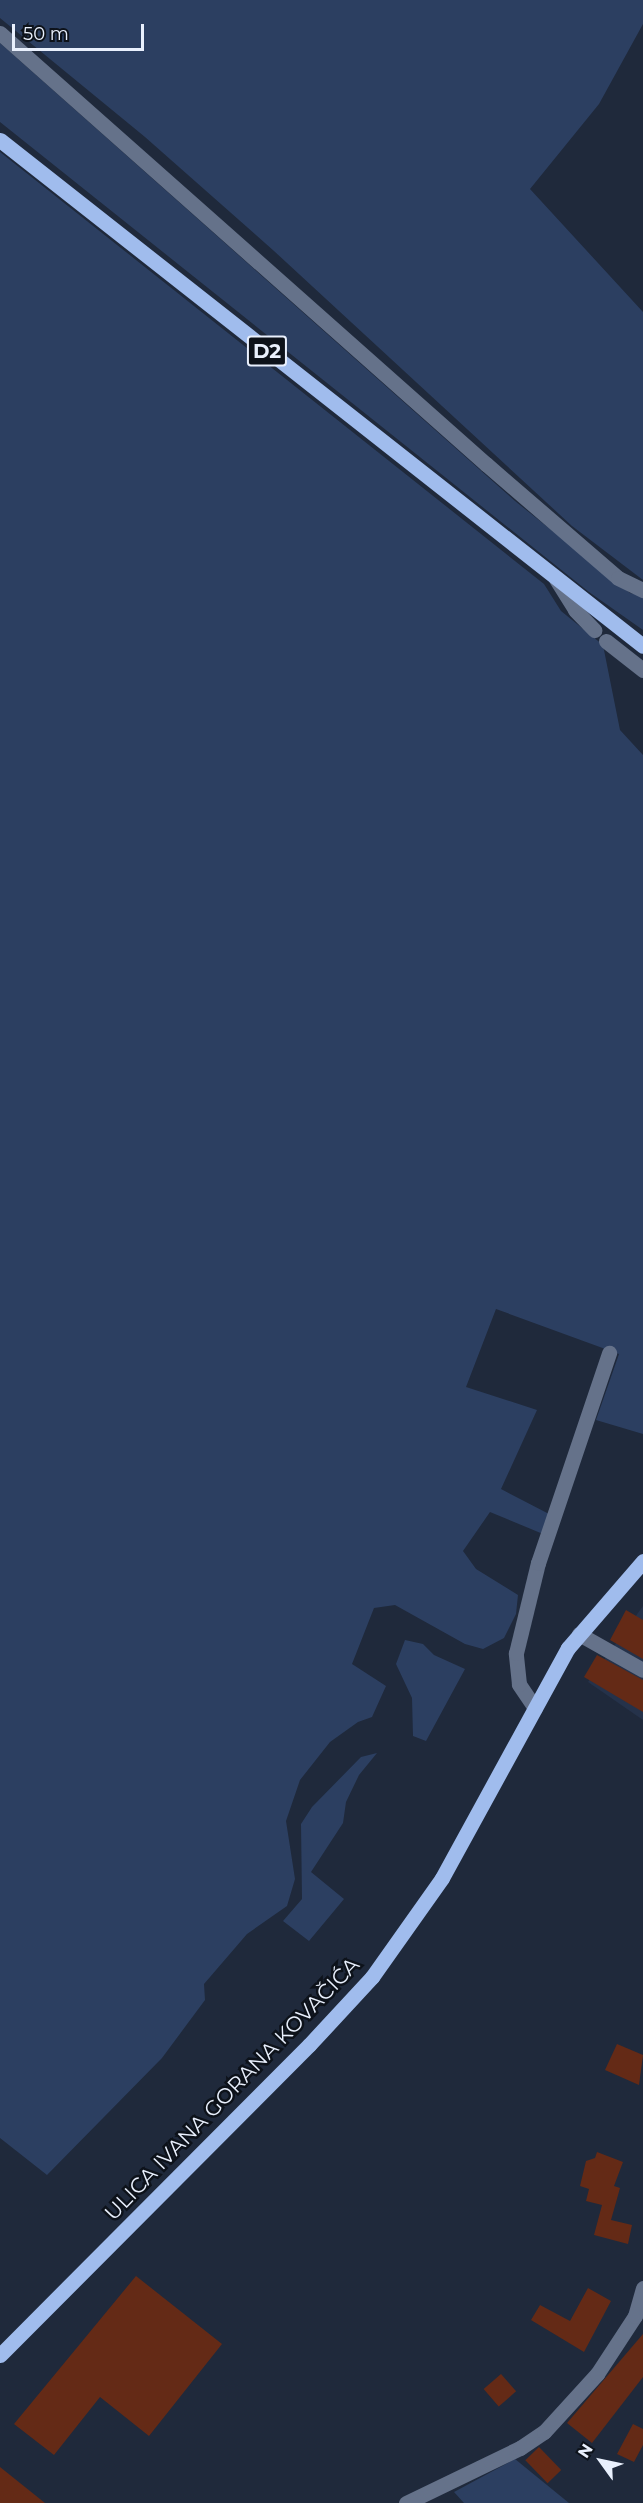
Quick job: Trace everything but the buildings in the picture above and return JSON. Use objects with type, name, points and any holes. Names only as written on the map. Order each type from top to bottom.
[{"type":"main road","name":"D2","points":[[0,140],[553,574],[636,636],[643,646]]},
{"type":"main road","name":"ULICA IVANA GORANA KOVAČIĆA","points":[[0,2355],[301,2054],[372,1977],[425,1906],[535,1708],[579,1634],[643,1561]]},
{"type":"street","points":[[0,33],[530,502],[618,578],[643,590]]},
{"type":"street","points":[[553,574],[575,610],[600,635],[643,670]]},
{"type":"street","points":[[535,1708],[519,1684],[516,1653],[538,1563],[609,1353]]},
{"type":"street","points":[[579,1634],[643,1670]]},
{"type":"street","points":[[406,2503],[512,2452],[544,2432],[604,2364],[635,2316],[643,2288]]},
{"type":"shaded area","points":[[0,0],[643,0],[643,24],[599,104],[530,189],[643,312],[643,580],[572,526],[274,251],[145,137],[0,18]]},
{"type":"shaded area","points":[[0,43],[515,501],[630,593],[643,596],[643,630],[589,592],[0,122]]},
{"type":"shaded area","points":[[0,152],[544,584],[561,611],[603,645],[620,730],[643,755],[643,1434],[596,1420],[619,1354],[496,1309],[466,1387],[537,1410],[501,1489],[551,1515],[543,1534],[490,1512],[463,1551],[476,1569],[518,1595],[516,1614],[504,1638],[483,1649],[465,1644],[395,1605],[374,1608],[352,1664],[386,1686],[372,1717],[358,1722],[330,1742],[300,1780],[286,1821],[295,1879],[287,1906],[247,1934],[204,1984],[205,2000],[162,2058],[47,2175],[0,2138]]},
{"type":"shaded area","points":[[643,1606],[643,1720],[588,1682]]},
{"type":"shaded area","points":[[405,1640],[423,1644],[434,1655],[465,1669],[426,1741],[413,1736],[412,1698],[396,1664]]},
{"type":"shaded area","points":[[377,1753],[359,1775],[346,1802],[343,1823],[311,1872],[344,1899],[309,1941],[283,1921],[302,1899],[301,1824],[312,1807],[361,1757]]},
{"type":"shaded area","points":[[515,2459],[569,2503],[464,2503],[454,2492]]}]
